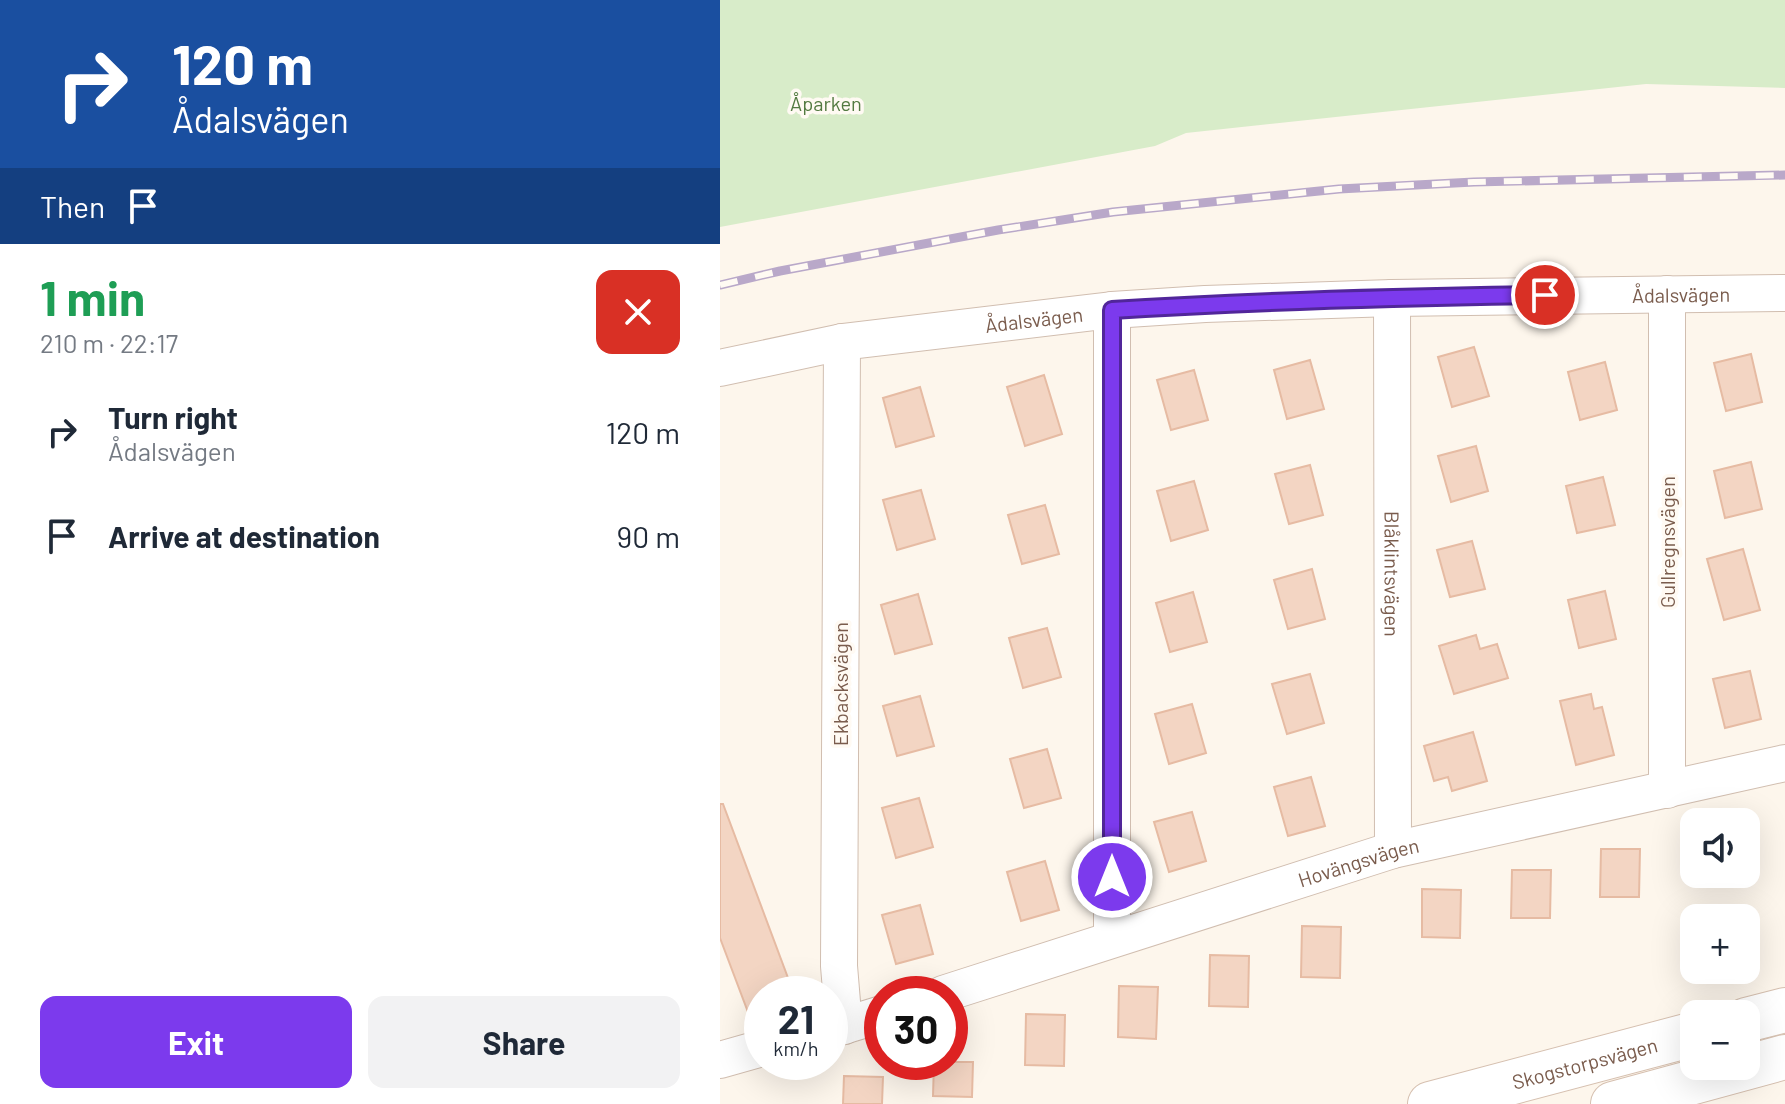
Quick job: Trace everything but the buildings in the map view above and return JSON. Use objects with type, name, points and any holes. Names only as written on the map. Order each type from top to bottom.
[{"type":"main road","points":[[1760,1016],[1785,1010]]},
{"type":"main road","name":"Skogstorpsvägen","points":[[1430,1104],[1680,1038]]},
{"type":"main road","points":[[1613,1104],[1785,1057]]},
{"type":"street","name":"Ådalsvägen","points":[[720,368],[842,342],[1112,310],[1392,298],[1785,293]]},
{"type":"street","name":"Gullregnsvägen","points":[[1667,294],[1667,790]]},
{"type":"street","name":"Blåklintsvägen","points":[[1392,298],[1393,850]]},
{"type":"street","points":[[1112,310],[1112,939]]},
{"type":"street","name":"Ekbacksvägen","points":[[839,976],[842,342]]},
{"type":"street","name":"Hovängsvägen","points":[[968,986],[1393,850],[1785,763]]},
{"type":"street","points":[[720,1060],[744,1053]]},
{"type":"green space","name":"Åparken","points":[[720,0],[1785,0],[1785,88],[1646,84],[1186,133],[1155,146],[720,227]]},
{"type":"railway","points":[[720,285],[998,230],[1113,212],[1339,189],[1474,182],[1785,175]]},
{"type":"route","points":[[1112,877],[1112,310],[1205,304],[1545,295]]}]
